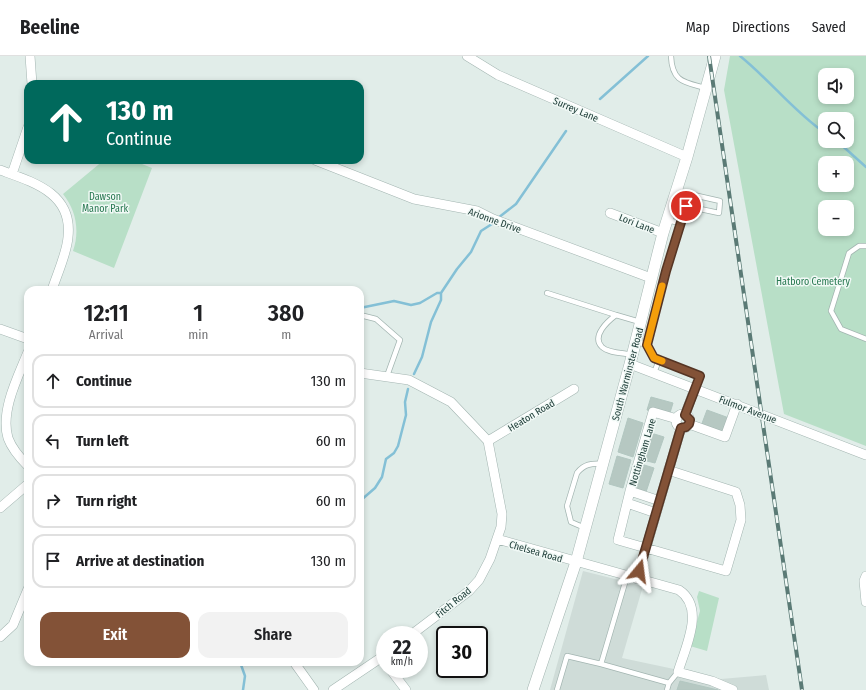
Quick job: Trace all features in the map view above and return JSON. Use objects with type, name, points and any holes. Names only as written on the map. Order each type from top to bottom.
[{"type":"street","points":[[30,56],[32,80]]},
{"type":"street","name":"Surrey Lane","points":[[467,56],[498,75],[687,157]]},
{"type":"street","name":"South Warminster Road","points":[[533,690],[576,562],[636,342],[663,233],[687,157],[715,56]]},
{"type":"street","points":[[12,174],[24,139]]},
{"type":"street","name":"Arionne Drive","points":[[324,164],[414,199],[477,211],[492,219],[651,277]]},
{"type":"street","points":[[0,170],[50,191],[58,198],[67,216],[68,236],[53,286]]},
{"type":"street","name":"Lori Lane","points":[[610,213],[663,233]]},
{"type":"street","points":[[0,329],[24,338]]},
{"type":"street","name":"Fulmor Avenue","points":[[631,360],[654,373],[866,455]]},
{"type":"street","points":[[24,362],[8,403],[6,423],[8,437],[12,446],[24,461]]},
{"type":"street","points":[[364,373],[410,380],[450,402],[488,441]]},
{"type":"street","points":[[637,579],[668,470],[683,424],[690,420],[685,415],[695,388]]},
{"type":"street","name":"Heaton Road","points":[[488,441],[574,389]]},
{"type":"street","points":[[683,424],[725,437],[737,404]]},
{"type":"street","name":"Nottingham Lane","points":[[630,491],[654,412],[683,424]]},
{"type":"street","name":"Fitch Road","points":[[423,626],[469,591],[479,580],[490,559],[501,527],[502,514],[488,441]]},
{"type":"street","points":[[660,501],[630,491],[618,540],[645,550],[726,571],[741,520],[740,505],[736,492],[668,470]]},
{"type":"street","points":[[0,508],[24,487]]},
{"type":"street","points":[[627,504],[656,513]]},
{"type":"street","name":"Chelsea Road","points":[[496,539],[679,590],[688,598],[693,622],[678,672]]},
{"type":"street","points":[[866,576],[864,581],[866,602]]},
{"type":"street","points":[[0,638],[13,625],[24,599]]},
{"type":"street","points":[[333,690],[376,663]]},
{"type":"street","points":[[297,666],[314,690]]},
{"type":"street","points":[[678,672],[712,681],[733,690]]},
{"type":"street","points":[[397,678],[406,690]]},
{"type":"lane","points":[[670,56],[674,72],[680,80],[705,88]]},
{"type":"lane","points":[[673,203],[719,213],[720,201],[676,191]]},
{"type":"lane","points":[[686,206],[666,271],[647,345],[654,358],[700,376],[695,388]]},
{"type":"lane","points":[[667,220],[680,223]]},
{"type":"lane","points":[[866,246],[859,246],[848,253],[831,311],[841,329],[866,339]]},
{"type":"lane","points":[[661,289],[651,277],[666,271]]},
{"type":"lane","points":[[546,293],[640,322]]},
{"type":"lane","points":[[616,315],[609,320],[600,331],[600,343],[602,347],[631,360]]},
{"type":"lane","points":[[364,316],[376,319],[400,340],[387,376]]},
{"type":"lane","points":[[636,342],[647,345]]},
{"type":"lane","points":[[654,373],[659,360]]},
{"type":"lane","points":[[585,528],[571,522],[567,506],[577,473],[580,469],[588,464],[603,464]]},
{"type":"lane","points":[[601,664],[627,576]]},
{"type":"lane","points":[[557,690],[567,656],[669,683]]},
{"type":"lane","points":[[667,690],[669,683],[678,672]]},
{"type":"shaded area","points":[[583,571],[643,586],[622,658],[721,679],[766,675],[769,690],[550,690]]},
{"type":"green space","name":"Hatboro Cemetery","points":[[730,56],[866,56],[866,446],[784,414],[724,90]]},
{"type":"green space","name":"Dawson Manor Park","points":[[99,164],[142,164],[152,168],[114,268],[73,251],[76,236],[76,221],[71,207],[63,194]]},
{"type":"green space","points":[[699,591],[719,598],[707,651],[690,646],[700,611],[697,597]]},
{"type":"building","points":[[651,397],[673,403],[669,416],[647,410]]},
{"type":"building","points":[[707,410],[729,418],[724,434],[701,426]]},
{"type":"building","points":[[628,418],[643,423],[633,457],[618,452]]},
{"type":"building","points":[[651,433],[664,437],[655,463],[643,460]]},
{"type":"building","points":[[617,456],[631,460],[623,488],[609,484]]},
{"type":"building","points":[[641,464],[654,468],[645,495],[632,491]]},
{"type":"building","points":[[680,681],[718,690],[677,690]]},
{"type":"waterway","points":[[600,99],[648,56]]},
{"type":"waterway","points":[[740,56],[802,115],[818,128]]},
{"type":"waterway","points":[[498,218],[516,204],[566,131]]},
{"type":"waterway","points":[[845,148],[866,167]]},
{"type":"waterway","points":[[414,374],[422,357],[431,322],[441,300],[441,293],[457,269],[471,252],[481,231],[495,222]]},
{"type":"waterway","points":[[364,307],[394,301],[411,305],[420,303],[437,293],[441,293]]},
{"type":"waterway","points":[[364,498],[375,488],[382,477],[386,459],[394,453],[398,446],[406,415],[405,402],[408,389]]},
{"type":"waterway","points":[[241,666],[245,676],[243,690]]},
{"type":"railway","points":[[709,56],[802,690]]},
{"type":"slow traffic","points":[[662,286],[647,345],[654,358],[662,361]]},
{"type":"route","points":[[639,571],[681,428],[688,426],[690,422],[688,416],[685,415],[700,376],[654,358],[647,345],[666,271],[686,206]]}]
